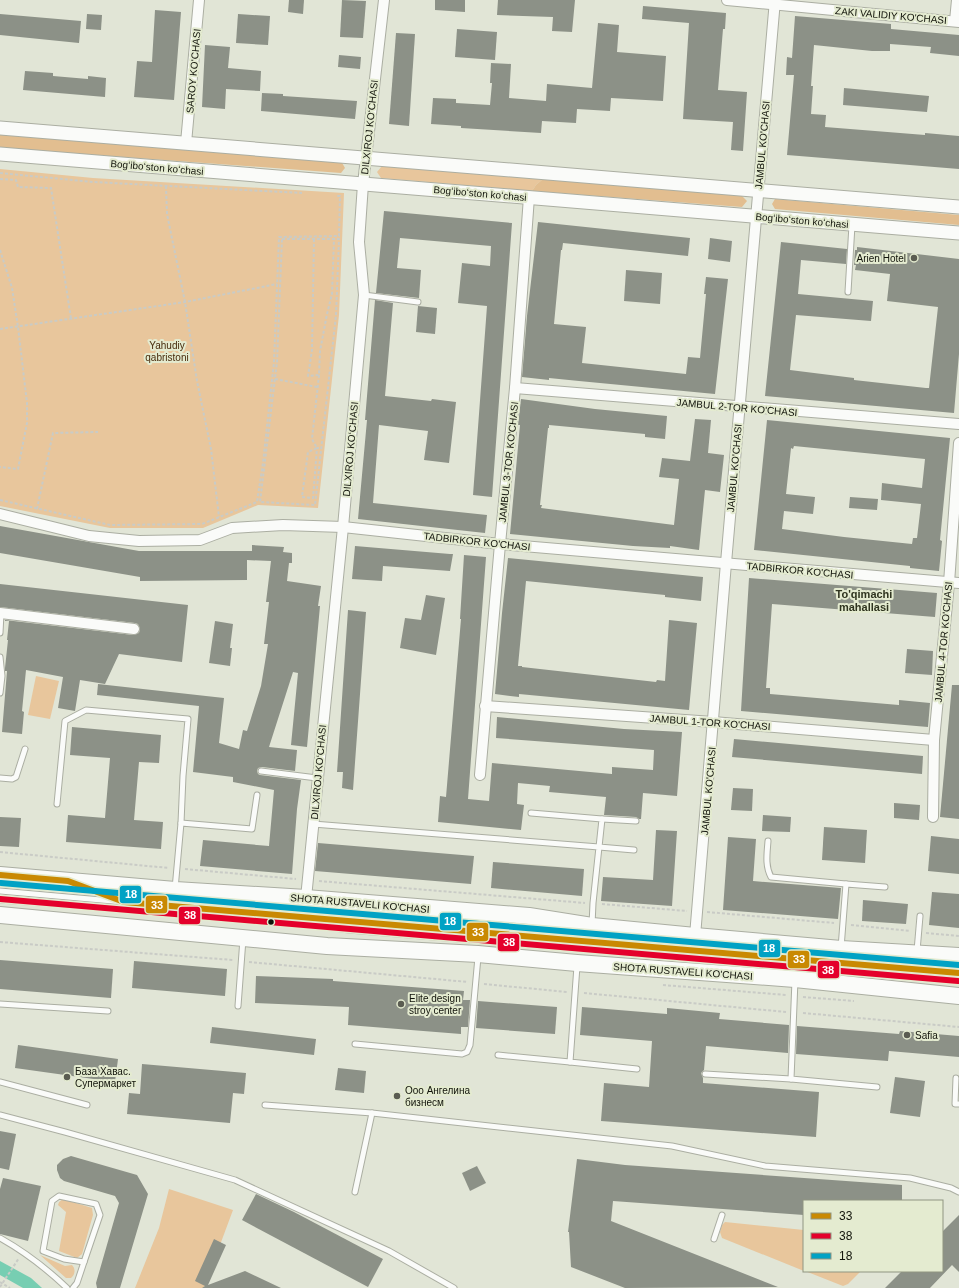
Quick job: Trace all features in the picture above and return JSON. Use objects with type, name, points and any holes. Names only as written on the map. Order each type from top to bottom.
[{"type":"main road","name":"SHOTA RUSTAVELI KO'CHASI","points":[[0,875],[175,890],[306,898],[529,916],[592,926],[695,936],[841,949],[959,956]]},
{"type":"main road","name":"SHOTA RUSTAVELI KO'CHASI","points":[[0,915],[348,947],[478,954],[795,979],[959,996]]},
{"type":"street","name":"SAROY KO‘CHASI","points":[[186,143],[199,0]]},
{"type":"street","name":"DILXIROJ KO‘CHASI","points":[[306,898],[343,527],[364,295],[359,242],[365,158],[384,0]]},
{"type":"street","name":"ZAKI VALIDIY KO'CHASI","points":[[727,0],[775,2],[957,21]]},
{"type":"street","points":[[956,0],[957,21]]},
{"type":"street","name":"JAMBUL KO'CHASI","points":[[695,936],[775,2]]},
{"type":"street","points":[[0,128],[959,207]]},
{"type":"street","name":"Bogʻiboʻston koʻchasi","points":[[0,154],[959,233]]},
{"type":"street","name":"JAMBUL 3-TOR KO'CHASI","points":[[480,775],[485,706],[515,388],[529,197]]},
{"type":"street","name":"JAMBUL 2-TOR KO'CHASI","points":[[515,388],[959,424]]},
{"type":"street","name":"JAMBUL 4-TOR KO'CHASI","points":[[933,817],[934,740],[954,583],[959,443]]},
{"type":"street","name":"TADBIRKOR KO'CHASI","points":[[0,514],[89,536],[139,541],[200,540],[232,528],[283,525],[343,527],[500,544],[954,583]]},
{"type":"street","points":[[1,613],[134,629]]},
{"type":"street","name":"JAMBUL 1-TOR KO'CHASI","points":[[485,706],[713,722],[934,740]]},
{"type":"lane","points":[[848,292],[852,224]]},
{"type":"lane","points":[[364,295],[418,302]]},
{"type":"lane","points":[[0,633],[1,613]]},
{"type":"lane","points":[[0,657],[2,676],[0,693]]},
{"type":"lane","points":[[57,804],[65,721],[86,710],[188,720],[175,890]]},
{"type":"lane","points":[[0,778],[12,779],[16,777],[25,749]]},
{"type":"lane","points":[[261,771],[317,778]]},
{"type":"lane","points":[[181,822],[252,829],[257,795]]},
{"type":"lane","points":[[531,813],[636,821]]},
{"type":"lane","points":[[592,926],[602,819]]},
{"type":"lane","points":[[313,824],[634,850]]},
{"type":"lane","points":[[768,841],[767,865],[768,872],[771,877],[776,879],[885,888]]},
{"type":"lane","points":[[68,881],[124,902]]},
{"type":"lane","points":[[841,949],[846,884]]},
{"type":"lane","points":[[0,891],[959,973]]},
{"type":"lane","points":[[0,900],[272,920],[349,930],[959,980]]},
{"type":"lane","points":[[917,954],[920,916]]},
{"type":"lane","points":[[238,1006],[243,938]]},
{"type":"lane","points":[[355,1044],[462,1054],[467,1052],[470,1045],[478,954]]},
{"type":"lane","points":[[570,1062],[577,963]]},
{"type":"lane","points":[[791,1079],[795,979]]},
{"type":"lane","points":[[0,1004],[108,1011]]},
{"type":"lane","points":[[498,1055],[637,1069]]},
{"type":"lane","points":[[705,1074],[791,1079],[877,1087]]},
{"type":"lane","points":[[956,1078],[955,1104],[959,1104]]},
{"type":"lane","points":[[0,1082],[87,1104]]},
{"type":"lane","points":[[265,1106],[372,1113],[672,1146],[765,1166],[910,1178],[951,1188],[959,1192]]},
{"type":"lane","points":[[356,1192],[372,1113]]},
{"type":"lane","points":[[0,1115],[235,1180],[389,1251],[454,1288]]},
{"type":"lane","points":[[73,1288],[77,1283],[100,1215],[96,1204],[60,1196],[52,1201],[43,1251],[64,1259],[84,1262]]},
{"type":"lane","points":[[714,1239],[722,1215]]},
{"type":"lane","points":[[0,1238],[17,1248],[46,1269],[67,1288]]},
{"type":"path","points":[[0,173],[93,182],[303,193]]},
{"type":"path","points":[[0,179],[16,180],[18,187],[52,188],[71,320]]},
{"type":"path","points":[[166,186],[168,214],[185,302],[197,381],[211,450],[219,517]]},
{"type":"path","points":[[0,500],[110,525],[202,524],[257,502],[263,463],[274,362],[279,237],[339,236],[340,196],[333,195]]},
{"type":"path","points":[[282,239],[314,239],[339,239],[336,315],[315,505],[260,502],[277,362],[282,239]]},
{"type":"path","points":[[314,239],[312,350],[308,376],[319,376]]},
{"type":"path","points":[[321,448],[317,448],[308,452],[302,497],[312,498],[317,448],[312,439],[319,376],[320,351],[332,294],[334,239]]},
{"type":"path","points":[[0,250],[12,288],[27,403],[27,424],[18,469],[0,467]]},
{"type":"path","points":[[0,329],[71,320],[185,302],[277,284]]},
{"type":"path","points":[[275,379],[317,387]]},
{"type":"path","points":[[37,509],[53,433],[98,432]]},
{"type":"path","points":[[0,852],[308,880],[843,924],[959,936]]},
{"type":"path","points":[[0,942],[241,961],[576,993],[959,1027]]},
{"type":"path","points":[[0,1288],[17,1261]]},
{"type":"path","points":[[0,1282],[10,1288]]},
{"type":"green space","points":[[382,166],[543,179],[532,191],[381,178],[377,172]]},
{"type":"green space","name":"Yahudiy qabristoni","points":[[0,169],[93,178],[344,193],[339,315],[318,508],[258,505],[203,528],[110,528],[0,506]]},
{"type":"green space","points":[[36,676],[59,681],[50,719],[28,715]]},
{"type":"green space","points":[[169,1189],[233,1210],[204,1288],[135,1288],[159,1228]]},
{"type":"green space","points":[[63,1199],[92,1208],[93,1215],[82,1254],[77,1258],[59,1251],[66,1212],[58,1205]]},
{"type":"green space","points":[[725,1222],[803,1230],[803,1271],[722,1238],[720,1232],[722,1225]]},
{"type":"green space","points":[[40,1255],[65,1266],[72,1265],[74,1272],[71,1278],[66,1278]]},
{"type":"green space","points":[[808,1272],[860,1272],[848,1284],[843,1286]]},
{"type":"shaded area","points":[[0,133],[341,161],[345,168],[341,173],[0,148]]},
{"type":"shaded area","points":[[543,179],[742,196],[747,201],[742,207],[532,191]]},
{"type":"shaded area","points":[[775,199],[959,215],[959,225],[775,209],[772,204]]},
{"type":"shaded area","points":[[0,1261],[31,1278],[42,1288],[23,1288],[0,1275]]},
{"type":"building","points":[[289,0],[304,0],[303,14],[288,12]]},
{"type":"building","points":[[342,0],[366,1],[363,38],[340,37]]},
{"type":"building","points":[[435,0],[465,0],[465,12],[435,10]]},
{"type":"building","points":[[498,0],[575,0],[572,32],[552,31],[553,17],[497,15]]},
{"type":"building","points":[[643,6],[726,13],[725,29],[723,29],[718,90],[747,92],[743,151],[731,150],[733,122],[683,119],[689,23],[642,19]]},
{"type":"building","points":[[155,10],[181,12],[174,100],[134,97],[137,61],[152,62]]},
{"type":"building","points":[[0,14],[81,21],[79,43],[0,35]]},
{"type":"building","points":[[87,14],[102,15],[101,30],[86,29]]},
{"type":"building","points":[[238,14],[270,16],[268,45],[236,43]]},
{"type":"building","points":[[795,16],[891,24],[891,29],[959,35],[959,56],[930,53],[931,47],[890,44],[890,51],[872,51],[814,45],[811,86],[813,86],[811,114],[826,115],[825,127],[925,135],[925,133],[959,136],[959,169],[787,155],[794,75],[786,75],[787,57],[792,58]]},
{"type":"building","points":[[598,23],[619,25],[617,52],[666,56],[663,101],[611,98],[610,111],[577,109],[576,123],[542,121],[541,133],[461,128],[461,126],[431,124],[433,98],[456,99],[456,103],[490,105],[492,83],[490,83],[491,63],[511,64],[509,98],[546,101],[547,84],[592,88]]},
{"type":"building","points":[[457,29],[497,32],[495,60],[455,57]]},
{"type":"building","points":[[396,33],[415,34],[409,126],[389,124]]},
{"type":"building","points":[[205,45],[230,47],[228,68],[261,71],[260,91],[226,89],[225,109],[202,107]]},
{"type":"building","points":[[339,55],[361,57],[360,69],[338,67]]},
{"type":"building","points":[[25,71],[53,73],[53,76],[88,79],[88,76],[106,78],[105,97],[23,90]]},
{"type":"building","points":[[844,88],[929,96],[927,112],[843,105]]},
{"type":"building","points":[[262,93],[283,94],[283,96],[357,101],[355,119],[261,111]]},
{"type":"building","points":[[384,211],[512,223],[492,497],[473,495],[487,306],[458,303],[462,263],[490,266],[491,246],[400,238],[397,268],[421,270],[419,298],[376,293]]},
{"type":"building","points":[[538,222],[690,238],[688,256],[563,243],[561,250],[554,324],[586,327],[582,363],[686,374],[688,357],[700,358],[706,294],[704,294],[706,277],[728,279],[715,394],[549,378],[549,380],[522,377],[527,316]]},
{"type":"building","points":[[710,238],[732,241],[730,262],[708,259]]},
{"type":"building","points":[[781,242],[847,249],[846,264],[801,260],[798,294],[873,301],[871,321],[796,315],[790,370],[854,378],[854,380],[926,388],[929,388],[938,307],[887,301],[890,274],[855,270],[855,250],[857,250],[857,247],[959,259],[959,354],[954,413],[765,396]]},
{"type":"building","points":[[626,270],[662,273],[660,304],[624,301]]},
{"type":"building","points":[[375,300],[393,303],[385,396],[456,402],[449,463],[424,460],[428,431],[379,425],[373,503],[487,515],[485,533],[358,519],[367,420],[365,420]]},
{"type":"building","points":[[418,306],[437,308],[435,334],[416,332]]},
{"type":"building","points":[[521,399],[595,409],[667,416],[665,439],[645,437],[645,434],[549,425],[540,505],[542,505],[541,508],[674,525],[679,479],[659,477],[662,458],[690,461],[695,419],[711,420],[708,453],[724,455],[720,492],[705,490],[699,550],[670,546],[670,548],[633,546],[510,534]]},
{"type":"building","points":[[767,420],[950,438],[940,540],[942,541],[939,571],[910,568],[910,566],[754,550]],"holes":[[[794,446],[925,459],[922,488],[882,483],[881,500],[921,504],[917,538],[913,538],[912,544],[782,529],[784,511],[813,514],[815,497],[786,494],[791,448],[793,449]]]},
{"type":"building","points":[[850,497],[878,499],[877,510],[849,508]]},
{"type":"building","points":[[0,526],[139,551],[252,551],[252,545],[284,547],[283,552],[292,553],[292,563],[289,563],[287,581],[321,586],[318,606],[320,606],[307,747],[291,745],[298,673],[293,672],[269,747],[297,750],[295,771],[262,767],[258,768],[257,771],[260,775],[301,780],[297,809],[292,874],[200,866],[203,840],[269,846],[274,790],[233,782],[233,777],[193,772],[199,706],[97,695],[98,684],[224,698],[219,743],[239,749],[243,730],[247,731],[261,686],[268,644],[264,644],[269,602],[266,602],[271,561],[247,560],[247,580],[140,581],[140,577],[0,553]]},
{"type":"building","points":[[355,546],[453,554],[450,571],[383,566],[382,581],[352,579]]},
{"type":"building","points":[[464,555],[486,557],[468,799],[489,801],[492,763],[612,774],[612,767],[653,770],[654,750],[496,738],[497,717],[624,729],[682,732],[677,796],[643,793],[641,819],[639,819],[636,817],[604,815],[606,797],[549,792],[550,786],[518,783],[517,804],[524,805],[521,830],[438,822],[440,796],[446,797],[461,619]]},
{"type":"building","points":[[508,558],[703,577],[701,601],[665,597],[665,595],[526,581],[518,666],[522,667],[656,682],[657,680],[665,681],[669,620],[697,623],[689,710],[519,694],[519,697],[495,694]]},
{"type":"building","points":[[749,578],[937,593],[935,617],[772,604],[766,688],[770,688],[770,694],[899,705],[899,700],[930,703],[928,727],[741,711]]},
{"type":"building","points":[[0,584],[188,605],[182,662],[119,654],[105,684],[80,680],[75,711],[58,708],[63,677],[26,670],[22,711],[24,712],[22,734],[2,732],[9,621],[5,620],[133,635],[139,633],[140,629],[138,624],[135,623],[0,607]]},
{"type":"building","points":[[426,595],[445,598],[436,655],[400,648],[405,618],[421,620]]},
{"type":"building","points":[[348,610],[366,612],[353,790],[342,788],[343,772],[337,772]]},
{"type":"building","points":[[215,621],[233,624],[230,648],[232,648],[230,666],[209,663]]},
{"type":"building","points":[[907,649],[933,651],[932,675],[905,673]]},
{"type":"building","points":[[952,685],[959,685],[959,819],[940,817]]},
{"type":"building","points":[[72,727],[161,735],[159,763],[139,762],[134,820],[163,822],[161,849],[66,842],[68,815],[105,818],[110,758],[70,755]]},
{"type":"building","points":[[734,739],[923,756],[922,774],[732,757]]},
{"type":"building","points":[[733,788],[753,789],[752,811],[731,810]]},
{"type":"building","points":[[894,803],[920,805],[919,820],[894,818]]},
{"type":"building","points":[[763,815],[791,817],[790,832],[762,831]]},
{"type":"building","points":[[0,817],[21,818],[19,847],[0,846]]},
{"type":"building","points":[[824,827],[867,830],[865,863],[822,860]]},
{"type":"building","points":[[656,830],[677,831],[672,906],[601,901],[603,877],[653,880]]},
{"type":"building","points":[[931,836],[959,839],[959,874],[928,871]]},
{"type":"building","points":[[728,837],[756,839],[753,881],[841,888],[838,919],[723,910]]},
{"type":"building","points":[[318,843],[474,856],[471,884],[315,871]]},
{"type":"building","points":[[493,862],[584,869],[582,896],[491,888]]},
{"type":"building","points":[[932,892],[959,894],[959,928],[929,925]]},
{"type":"building","points":[[863,900],[908,904],[906,924],[862,921]]},
{"type":"building","points":[[0,960],[113,969],[111,998],[0,989]]},
{"type":"building","points":[[134,961],[227,969],[225,996],[132,988]]},
{"type":"building","points":[[256,976],[333,979],[333,981],[464,991],[463,1000],[470,1000],[468,1027],[461,1027],[461,1034],[348,1025],[349,1007],[255,1003]]},
{"type":"building","points":[[478,1001],[557,1007],[555,1034],[476,1028]]},
{"type":"building","points":[[582,1007],[667,1014],[667,1008],[720,1013],[719,1019],[789,1025],[788,1053],[706,1046],[704,1070],[701,1073],[703,1083],[819,1092],[816,1137],[601,1121],[604,1083],[649,1087],[652,1041],[580,1035]]},
{"type":"building","points":[[797,1026],[899,1034],[900,1031],[959,1036],[959,1057],[889,1051],[888,1061],[796,1054]]},
{"type":"building","points":[[212,1027],[316,1039],[314,1055],[210,1043]]},
{"type":"building","points":[[18,1045],[118,1059],[115,1082],[15,1068]]},
{"type":"building","points":[[142,1064],[246,1073],[244,1094],[233,1093],[230,1123],[127,1114],[129,1093],[140,1094]]},
{"type":"building","points":[[338,1068],[366,1071],[364,1093],[335,1090]]},
{"type":"building","points":[[895,1077],[925,1081],[920,1117],[890,1113]]},
{"type":"building","points":[[0,1131],[16,1134],[9,1170],[0,1168]]},
{"type":"building","points":[[71,1156],[137,1175],[148,1194],[120,1288],[97,1288],[96,1283],[119,1203],[115,1196],[64,1181],[60,1178],[57,1165],[63,1159]]},
{"type":"building","points":[[577,1159],[625,1165],[902,1185],[902,1200],[803,1200],[803,1215],[613,1201],[611,1221],[778,1287],[625,1288],[571,1267],[568,1232]]},
{"type":"building","points":[[477,1166],[486,1183],[470,1191],[462,1173]]},
{"type":"building","points":[[3,1178],[41,1186],[28,1241],[0,1234],[0,1189]]},
{"type":"building","points":[[256,1194],[294,1212],[383,1259],[368,1287],[242,1220]]},
{"type":"building","points":[[959,1215],[959,1272],[952,1265],[930,1288],[885,1288],[901,1272],[943,1272],[943,1231]]},
{"type":"building","points":[[214,1239],[226,1245],[208,1285],[245,1271],[281,1288],[202,1288],[205,1286],[195,1281]]},
{"type":"transit line","name":"33","points":[[0,875],[68,881],[124,902],[959,973]]},
{"type":"transit line","name":"18","points":[[1,883],[959,965]]},
{"type":"transit line","name":"38","points":[[0,899],[958,981]]},
{"type":"place","name":"Arien Hotel","points":[[914,258]]},
{"type":"place","name":"Elite design stroy center","points":[[401,1004]]},
{"type":"place","name":"Safia","points":[[907,1035]]},
{"type":"place","name":"База Хавас. Супермаркет","points":[[67,1077]]},
{"type":"place","name":"Ооо Ангелина бизнесм","points":[[397,1096]]},
{"type":"district","name":"To'qimachi mahallasi","points":[[864,600]]}]
